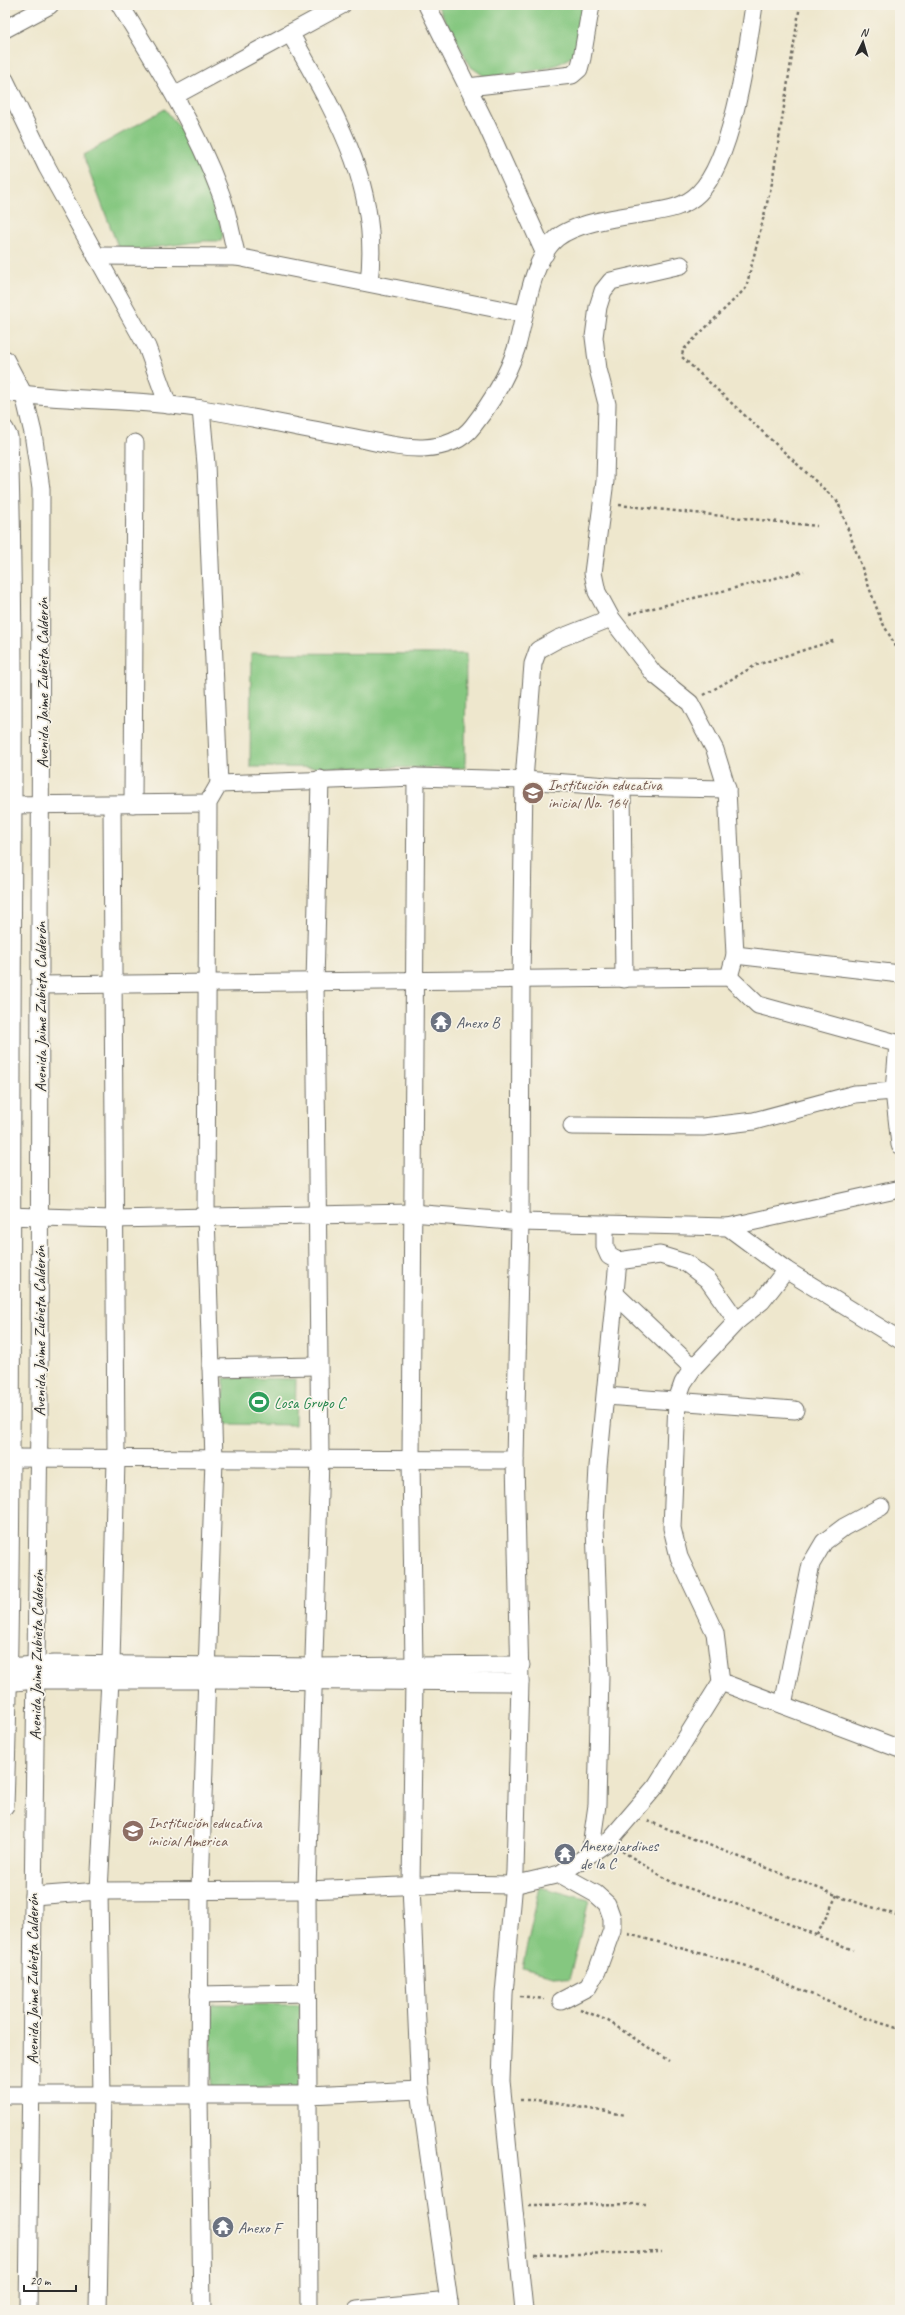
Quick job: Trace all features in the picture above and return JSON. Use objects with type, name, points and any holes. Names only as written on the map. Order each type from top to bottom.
[{"type":"street","points":[[5,29],[50,5]]},
{"type":"street","points":[[120,5],[176,95],[220,193],[237,257]]},
{"type":"street","points":[[176,95],[342,5]]},
{"type":"street","points":[[427,5],[468,87],[545,254]]},
{"type":"street","points":[[468,87],[572,75],[579,69],[582,58],[591,5]]},
{"type":"street","points":[[5,392],[24,395],[135,401],[200,409],[402,447],[442,446],[460,440],[471,429],[497,394],[516,350],[529,293],[545,254],[555,240],[568,230],[618,218],[679,207],[699,193],[713,173],[724,151],[746,61],[754,5]]},
{"type":"street","points":[[290,33],[329,102],[357,167],[369,212],[373,254],[369,282]]},
{"type":"street","points":[[5,80],[47,167],[147,347],[168,405]]},
{"type":"street","points":[[96,256],[237,257],[524,314]]},
{"type":"street","points":[[681,264],[611,281],[603,292],[598,307],[594,337],[598,369],[607,404],[605,481],[593,574],[597,592],[611,618],[654,674],[690,703],[715,750],[727,789],[735,955],[729,977]]},
{"type":"street","name":"Avenida Jaime Zubieta Calderón","points":[[5,359],[24,395],[33,432],[41,489],[42,804],[38,1458],[28,2310]]},
{"type":"street","points":[[200,409],[206,464],[219,784],[208,803],[206,1216],[214,1459],[200,1890],[199,2096],[202,2310]]},
{"type":"street","name":"Avenida Jaime Zubieta Calderón","points":[[5,429],[9,437],[11,493],[8,984],[8,1458],[5,1806]]},
{"type":"street","points":[[133,804],[135,443]]},
{"type":"street","points":[[524,2310],[500,2081],[504,1994],[514,1885],[521,1665],[515,1460],[520,1222],[524,780],[533,664],[538,650],[558,639],[611,618]]},
{"type":"street","points":[[219,784],[320,779],[416,777],[524,780],[622,787],[727,789]]},
{"type":"street","points":[[357,2310],[449,2306],[420,2090],[411,1886],[414,1672],[411,1460],[412,1213],[416,980],[416,777]]},
{"type":"street","points":[[309,2310],[307,1890],[315,1673],[320,1459],[316,1214],[315,983],[320,779]]},
{"type":"street","points":[[622,787],[624,979]]},
{"type":"street","points":[[9,805],[208,803]]},
{"type":"street","points":[[98,2310],[102,2096],[99,1891],[111,1672],[116,1459],[113,1219],[112,805]]},
{"type":"street","points":[[735,955],[900,974]]},
{"type":"street","points":[[40,985],[729,977],[758,1006],[899,1044],[894,1091],[900,1145]]},
{"type":"street","points":[[572,1126],[703,1127],[754,1121],[855,1094],[894,1091]]},
{"type":"street","points":[[8,1216],[113,1219],[412,1213],[520,1222],[728,1227],[900,1189]]},
{"type":"street","points":[[605,1224],[605,1247],[609,1256],[618,1261],[660,1255],[686,1263],[708,1280],[737,1321]]},
{"type":"street","points":[[728,1227],[786,1270],[900,1340]]},
{"type":"street","points":[[590,1854],[597,1804],[600,1661],[595,1525],[598,1467],[618,1261]]},
{"type":"street","points":[[33,1896],[99,1891],[307,1890],[411,1886],[514,1885],[560,1874],[608,1842],[656,1786],[720,1682],[715,1633],[679,1557],[672,1528],[677,1400],[683,1383],[693,1368],[737,1321],[762,1300],[786,1270]]},
{"type":"street","points":[[614,1293],[693,1368]]},
{"type":"street","points":[[211,1368],[318,1366]]},
{"type":"street","points":[[606,1396],[677,1400],[795,1410]]},
{"type":"street","points":[[8,1458],[515,1460]]},
{"type":"street","points":[[783,1705],[811,1564],[824,1542],[844,1527],[881,1507]]},
{"type":"street","points":[[7,1675],[35,1672],[414,1672],[521,1665]]},
{"type":"street","points":[[414,1672],[520,1682]]},
{"type":"street","points":[[720,1682],[900,1748]]},
{"type":"street","points":[[560,1874],[596,1894],[607,1904],[612,1918],[612,1930],[597,1971],[588,1987],[561,2001]]},
{"type":"street","points":[[199,1995],[308,1993]]},
{"type":"street","points":[[5,2095],[308,2095],[420,2090]]},
{"type":"path","points":[[800,5],[772,183],[746,288],[683,350],[682,357],[838,502],[881,620],[900,654]]},
{"type":"path","points":[[602,503],[817,526]]},
{"type":"path","points":[[611,618],[706,597],[804,571]]},
{"type":"path","points":[[690,703],[756,665],[836,640]]},
{"type":"path","points":[[633,1814],[691,1839],[837,1895],[900,1916]]},
{"type":"path","points":[[608,1842],[673,1882],[762,1913],[853,1950]]},
{"type":"path","points":[[817,1935],[837,1895]]},
{"type":"path","points":[[612,1930],[747,1966],[865,2018],[900,2029]]},
{"type":"path","points":[[504,1994],[561,2001],[608,2021],[669,2061]]},
{"type":"path","points":[[502,2100],[536,2100],[626,2115]]},
{"type":"path","points":[[513,2205],[647,2204]]},
{"type":"path","points":[[518,2255],[662,2252]]},
{"type":"green space","points":[[437,5],[586,5],[580,39],[576,50],[570,57],[551,67],[539,70],[484,76],[471,67]]},
{"type":"green space","points":[[165,109],[183,132],[208,179],[223,234],[221,241],[204,241],[120,252],[83,155]]},
{"type":"green space","points":[[251,653],[466,654],[465,768],[250,767]]},
{"type":"green space","name":"Losa Grupo C","points":[[224,1378],[296,1379],[295,1425],[223,1424]]},
{"type":"green space","points":[[540,1887],[589,1900],[569,1980],[522,1968]]},
{"type":"green space","points":[[212,2004],[300,2005],[299,2087],[211,2088]]},
{"type":"place","name":"Institución educativa inicial No. 164","points":[[533,793]]},
{"type":"place","name":"Anexo B","points":[[441,1022]]},
{"type":"place","name":"Losa Grupo C","points":[[259,1402]]},
{"type":"place","name":"Institución educativa inicial America","points":[[133,1831]]},
{"type":"place","name":"Anexo jardines de la C","points":[[565,1854]]},
{"type":"place","name":"Anexo F","points":[[223,2227]]}]
